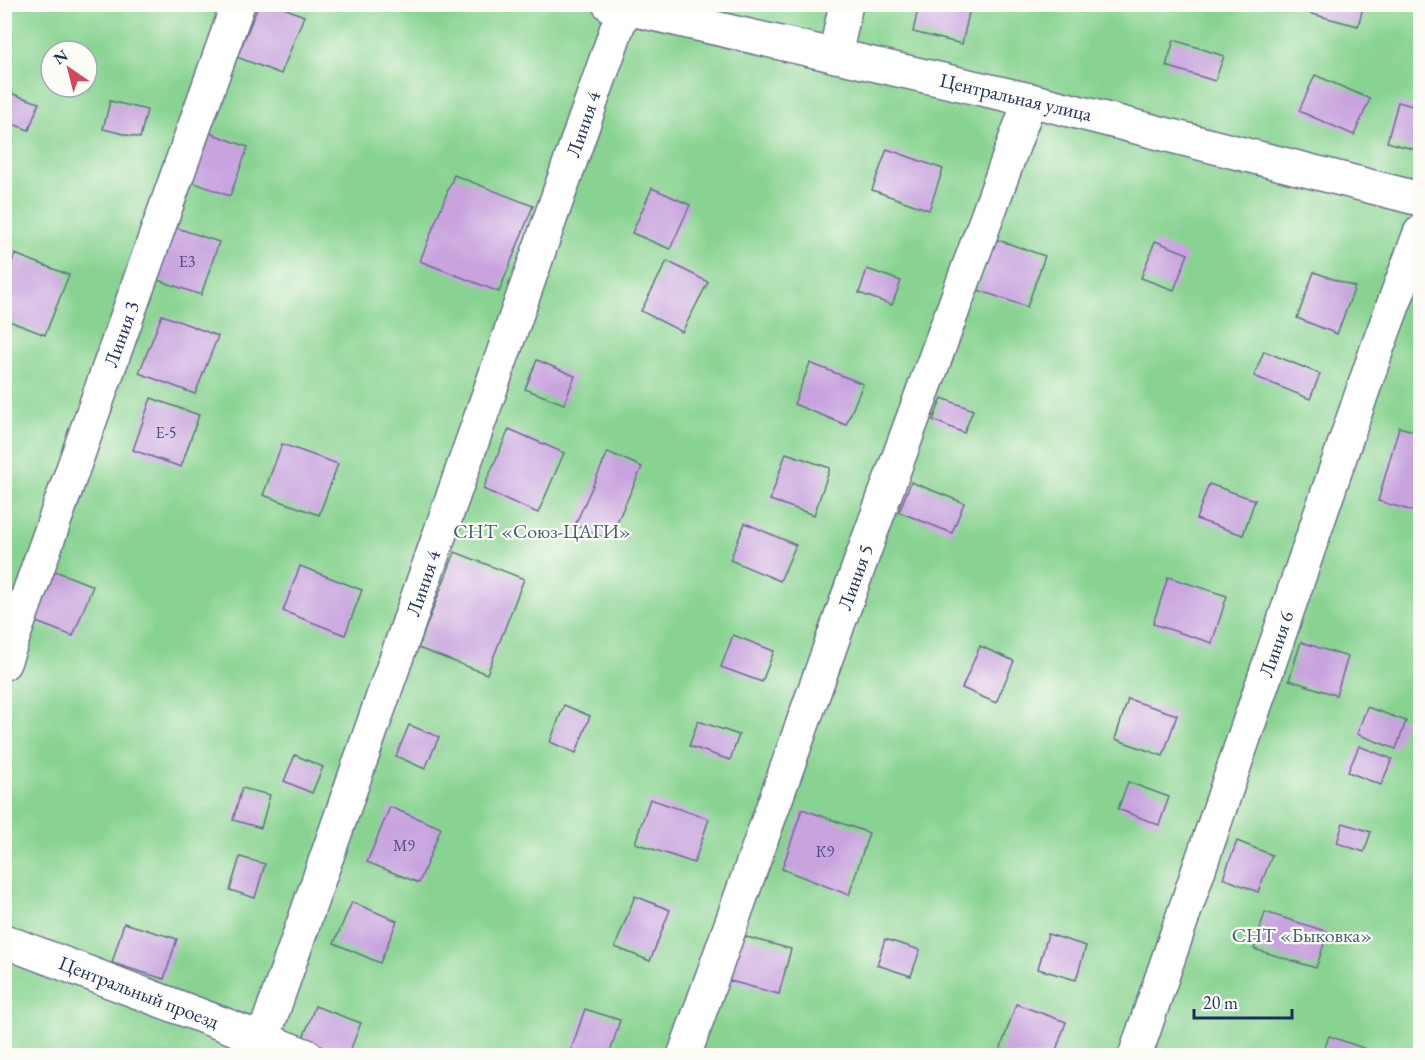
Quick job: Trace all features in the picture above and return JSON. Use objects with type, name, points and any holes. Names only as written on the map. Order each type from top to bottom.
[{"type":"street","name":"Линия 3","points":[[4,663],[238,4]]},
{"type":"street","points":[[835,56],[846,4]]},
{"type":"street","name":"Центральная улица","points":[[616,6],[1030,99],[1420,199]]},
{"type":"street","name":"Линия 4","points":[[260,1048],[616,6]]},
{"type":"street","name":"Линия 5","points":[[684,1056],[873,526],[1030,99]]},
{"type":"street","name":"Линия 6","points":[[1135,1056],[1374,358],[1420,232]]},
{"type":"street","name":"Центральный проезд","points":[[4,941],[260,1048],[307,1056]]},
{"type":"green space","name":"СНТ «Союз-ЦАГИ»","points":[[5,5],[1420,5],[1420,1055],[5,1056]]},
{"type":"building","points":[[259,4],[274,4],[304,16],[281,74],[237,57]]},
{"type":"building","points":[[919,4],[971,4],[962,44],[913,32]]},
{"type":"building","points":[[1310,4],[1364,4],[1358,26],[1308,13]]},
{"type":"building","points":[[1174,40],[1224,56],[1215,81],[1166,66]]},
{"type":"building","points":[[1315,75],[1370,99],[1354,135],[1299,111]]},
{"type":"building","points":[[4,91],[39,103],[29,130],[4,121]]},
{"type":"building","points":[[110,101],[147,110],[140,138],[103,129]]},
{"type":"building","points":[[1398,102],[1420,108],[1420,151],[1387,142]]},
{"type":"building","points":[[210,133],[248,147],[230,196],[192,182]]},
{"type":"building","points":[[887,149],[943,169],[929,210],[872,190]]},
{"type":"building","points":[[454,175],[533,206],[499,292],[420,261]]},
{"type":"building","points":[[652,188],[690,205],[670,249],[632,233]]},
{"type":"building","points":[[174,227],[219,242],[201,295],[155,279]]},
{"type":"building","points":[[995,239],[1045,256],[1027,307],[978,290]]},
{"type":"building","points":[[1155,241],[1188,254],[1174,290],[1141,278]]},
{"type":"building","points":[[15,254],[69,275],[45,335],[4,319],[4,281]]},
{"type":"building","points":[[667,261],[708,282],[682,332],[641,311]]},
{"type":"building","points":[[867,269],[901,281],[892,305],[859,293]]},
{"type":"building","points":[[1314,272],[1355,287],[1337,334],[1297,318]]},
{"type":"building","points":[[162,315],[218,336],[195,394],[139,373]]},
{"type":"building","points":[[1264,351],[1320,374],[1310,399],[1254,376]]},
{"type":"building","points":[[537,360],[575,376],[564,404],[525,389]]},
{"type":"building","points":[[810,363],[863,384],[846,425],[794,404]]},
{"type":"building","points":[[151,398],[199,415],[181,467],[133,450]]},
{"type":"building","points":[[942,398],[973,410],[964,433],[933,420]]},
{"type":"building","points":[[1399,427],[1420,433],[1420,513],[1378,501]]},
{"type":"building","points":[[509,429],[564,453],[538,513],[483,489]]},
{"type":"building","points":[[282,444],[338,464],[319,515],[263,495]]},
{"type":"building","points":[[608,452],[642,467],[609,540],[575,525]]},
{"type":"building","points":[[786,453],[830,468],[814,515],[770,500]]},
{"type":"building","points":[[911,482],[964,503],[952,533],[899,512]]},
{"type":"building","points":[[1209,484],[1255,500],[1243,535],[1196,519]]},
{"type":"building","points":[[745,523],[796,545],[780,581],[730,560]]},
{"type":"building","points":[[455,552],[524,579],[487,674],[418,648]]},
{"type":"building","points":[[300,566],[362,590],[345,635],[283,611]]},
{"type":"building","points":[[55,571],[93,586],[73,636],[36,622]]},
{"type":"building","points":[[1168,577],[1227,596],[1212,643],[1153,624]]},
{"type":"building","points":[[733,635],[774,651],[762,682],[721,667]]},
{"type":"building","points":[[1301,642],[1348,657],[1336,695],[1289,680]]},
{"type":"building","points":[[980,646],[1014,661],[996,703],[962,688]]},
{"type":"building","points":[[1128,699],[1177,715],[1163,756],[1115,739]]},
{"type":"building","points":[[564,705],[590,716],[576,753],[550,742]]},
{"type":"building","points":[[1367,707],[1406,721],[1396,749],[1357,734]]},
{"type":"building","points":[[698,721],[739,735],[730,760],[689,746]]},
{"type":"building","points":[[409,725],[439,737],[425,769],[396,756]]},
{"type":"building","points":[[1359,746],[1392,759],[1381,785],[1348,772]]},
{"type":"building","points":[[295,755],[323,767],[312,793],[284,781]]},
{"type":"building","points":[[1128,782],[1169,797],[1159,825],[1118,809]]},
{"type":"building","points":[[242,788],[270,795],[261,828],[233,820]]},
{"type":"building","points":[[650,799],[709,819],[694,863],[635,843]]},
{"type":"building","points":[[390,807],[441,828],[419,883],[367,862]]},
{"type":"building","points":[[802,809],[869,833],[849,895],[782,869]]},
{"type":"building","points":[[1343,823],[1371,832],[1364,852],[1337,843]]},
{"type":"building","points":[[1237,841],[1272,855],[1258,892],[1223,878]]},
{"type":"building","points":[[240,857],[265,864],[255,898],[230,890]]},
{"type":"building","points":[[1420,863],[1420,883],[1414,881]]},
{"type":"building","points":[[635,896],[670,910],[650,961],[615,947]]},
{"type":"building","points":[[352,902],[397,921],[380,963],[334,943]]},
{"type":"building","points":[[1265,912],[1328,932],[1316,968],[1254,949]]},
{"type":"building","points":[[124,923],[177,939],[164,979],[112,963]]},
{"type":"building","points":[[1048,934],[1086,946],[1076,980],[1038,969]]},
{"type":"building","points":[[739,935],[791,949],[779,994],[726,980]]},
{"type":"building","points":[[885,939],[920,950],[911,976],[877,965]]},
{"type":"building","points":[[1016,1004],[1066,1022],[1054,1056],[998,1056]]},
{"type":"building","points":[[315,1006],[361,1023],[348,1056],[331,1056],[301,1044]]},
{"type":"building","points":[[585,1009],[620,1020],[609,1056],[577,1056],[570,1053]]},
{"type":"building","points":[[1329,1036],[1383,1055],[1322,1056]]},
{"type":"park label","name":"СНТ «Быковка»","points":[[1302,935]]}]
